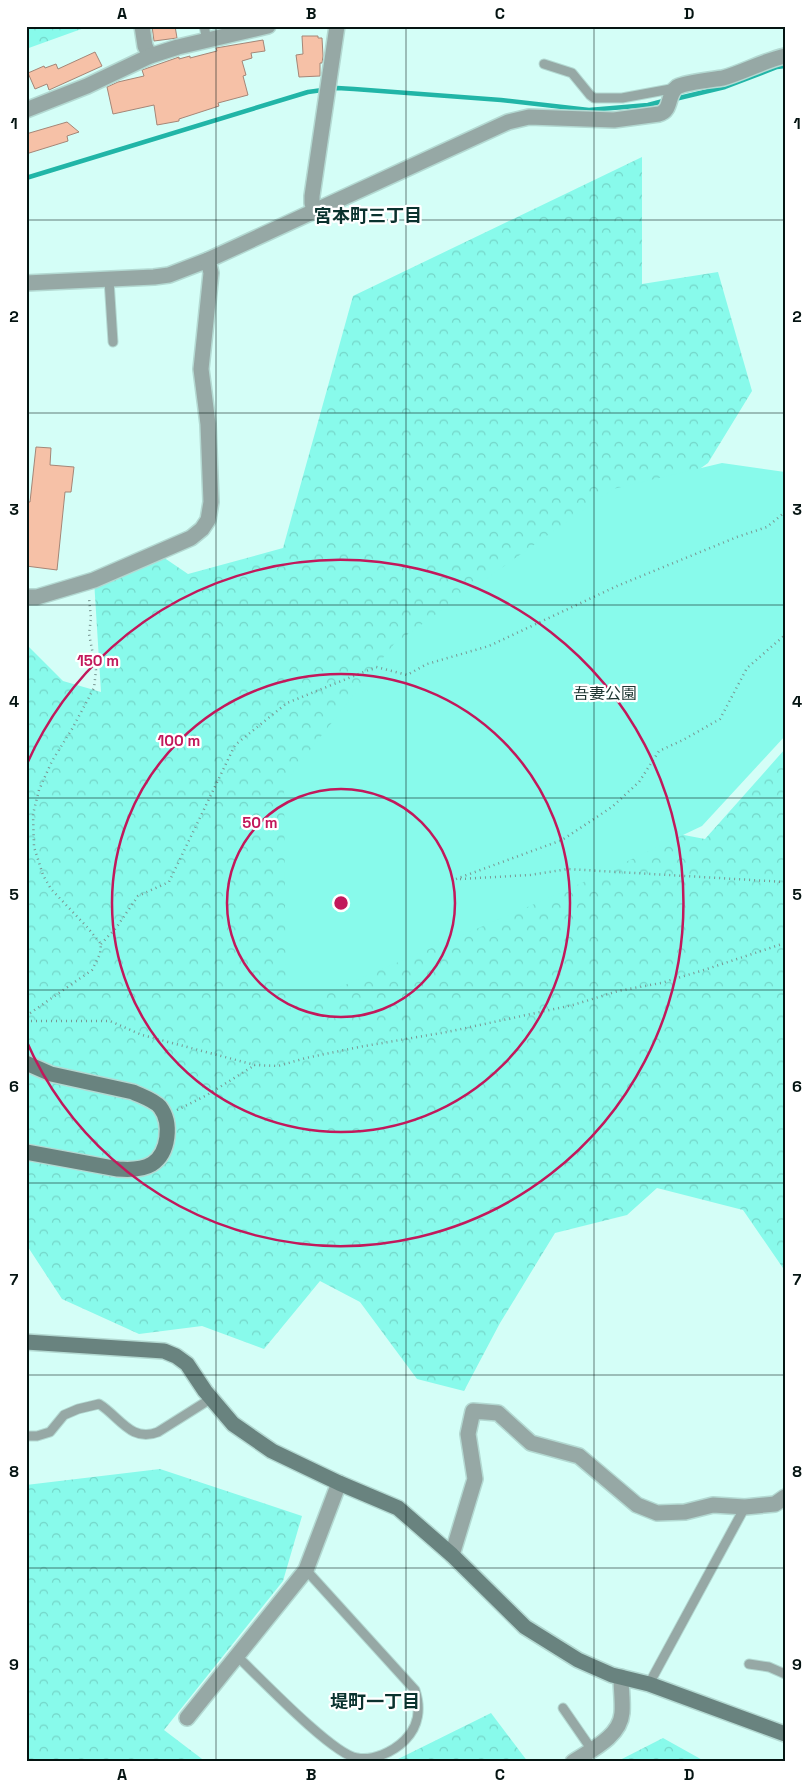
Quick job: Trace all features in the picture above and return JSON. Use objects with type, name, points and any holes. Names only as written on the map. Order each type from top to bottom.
[{"type":"street","points":[[142,26],[145,46],[150,56]]},
{"type":"street","points":[[26,110],[87,86],[150,56],[205,33],[268,26]]},
{"type":"street","points":[[315,211],[312,196],[337,26]]},
{"type":"street","points":[[26,283],[108,280],[169,275],[208,260],[517,119],[541,117],[614,120],[664,113],[672,95],[785,56]]},
{"type":"street","points":[[26,598],[44,595],[87,582],[191,538],[202,529],[208,520],[211,491],[208,424],[201,368],[211,273],[208,260]]},
{"type":"street","points":[[26,1063],[51,1074],[133,1092],[160,1107],[168,1131],[166,1143],[158,1158],[152,1164],[131,1170],[26,1152]]},
{"type":"street","points":[[28,1338],[164,1351],[176,1356],[187,1364],[233,1424],[272,1451],[339,1483],[398,1508],[452,1555],[525,1627],[578,1660],[621,1677],[649,1684],[785,1734]]},
{"type":"street","points":[[452,1555],[475,1479],[468,1434],[473,1411],[498,1413],[530,1443],[579,1456],[637,1505],[657,1513],[685,1512],[713,1505],[745,1507],[776,1504],[785,1497]]},
{"type":"street","points":[[187,1718],[306,1570],[339,1483]]},
{"type":"street","points":[[573,1762],[602,1743],[620,1722],[622,1713],[621,1677]]},
{"type":"lane","points":[[544,64],[572,73],[594,98],[672,95]]},
{"type":"lane","points":[[108,280],[113,342]]},
{"type":"lane","points":[[26,1436],[37,1436],[50,1432],[64,1415],[78,1409],[99,1404],[124,1426],[138,1434],[149,1436],[212,1398]]},
{"type":"lane","points":[[649,1684],[745,1507]]},
{"type":"lane","points":[[238,1656],[327,1742],[347,1755],[356,1758],[372,1758],[392,1750],[406,1740],[415,1725],[419,1713],[415,1690],[306,1570]]},
{"type":"lane","points":[[749,1664],[770,1667],[785,1674]]},
{"type":"lane","points":[[563,1708],[592,1750]]},
{"type":"path","points":[[26,1016],[92,970],[100,954],[101,944],[116,928],[138,896],[169,882],[235,746],[287,703],[376,668],[407,675],[427,664],[489,646],[617,586],[737,537],[767,527],[785,512]]},
{"type":"path","points":[[87,582],[91,618],[89,634],[96,670],[94,688],[52,761],[39,790],[33,814],[34,847],[43,875],[51,889],[87,926],[101,944]]},
{"type":"path","points":[[785,635],[747,668],[720,719],[659,751],[638,782],[612,807],[562,840],[456,879],[530,875],[568,869],[785,882]]},
{"type":"path","points":[[26,1021],[110,1021],[142,1036],[256,1065],[278,1066],[359,1047],[447,1032],[573,1005],[618,990],[661,983],[785,943]]},
{"type":"path","points":[[160,1107],[169,1105],[176,1110],[207,1095],[256,1065]]},
{"type":"green space","points":[[26,26],[87,26],[87,27],[26,49]]},
{"type":"green space","points":[[642,157],[642,284],[718,272],[752,391],[708,463],[440,653],[424,786],[705,839],[785,749],[785,1271],[743,1210],[657,1188],[627,1215],[555,1233],[500,1323],[464,1391],[417,1379],[360,1302],[320,1281],[264,1349],[202,1326],[139,1334],[62,1299],[26,1244],[26,644],[63,681],[101,692],[94,580],[163,557],[188,574],[283,548],[353,296]]},
{"type":"green space","name":"吾妻公園","points":[[722,463],[785,472],[785,736],[702,826],[558,894],[286,1010],[284,783],[394,644],[613,489]]},
{"type":"green space","points":[[160,1469],[302,1516],[283,1581],[164,1730],[206,1762],[26,1762],[26,1485]]},
{"type":"green space","points":[[491,1713],[528,1762],[392,1762]]},
{"type":"green space","points":[[663,1738],[706,1762],[616,1762]]},
{"type":"building","points":[[152,26],[175,26],[177,38],[154,41]]},
{"type":"building","points":[[302,36],[318,36],[318,38],[322,38],[323,56],[322,63],[320,63],[320,76],[299,77],[296,55],[303,54]]},
{"type":"building","points":[[263,40],[265,51],[251,53],[252,58],[242,61],[246,75],[243,76],[248,95],[218,103],[219,106],[179,119],[179,121],[157,125],[154,105],[113,114],[107,87],[118,82],[144,76],[142,70],[179,57],[179,59],[190,56],[190,58],[217,51],[216,48]]},
{"type":"building","points":[[95,52],[102,66],[49,90],[47,84],[35,89],[28,73],[44,66],[45,68],[56,64],[58,69]]},
{"type":"building","points":[[67,122],[79,132],[67,136],[68,141],[26,154],[26,134]]},
{"type":"building","points":[[36,447],[51,448],[50,465],[74,467],[71,492],[65,492],[57,570],[26,566],[26,502],[30,502]]},
{"type":"waterway","points":[[675,99],[725,87],[777,67],[785,66]]},
{"type":"waterway","points":[[26,178],[308,92],[337,88],[501,100],[589,110],[648,105],[667,100]]},
{"type":"district","name":"宮本町三丁目","points":[[368,215]]},
{"type":"district","name":"堤町一丁目","points":[[375,1701]]}]
